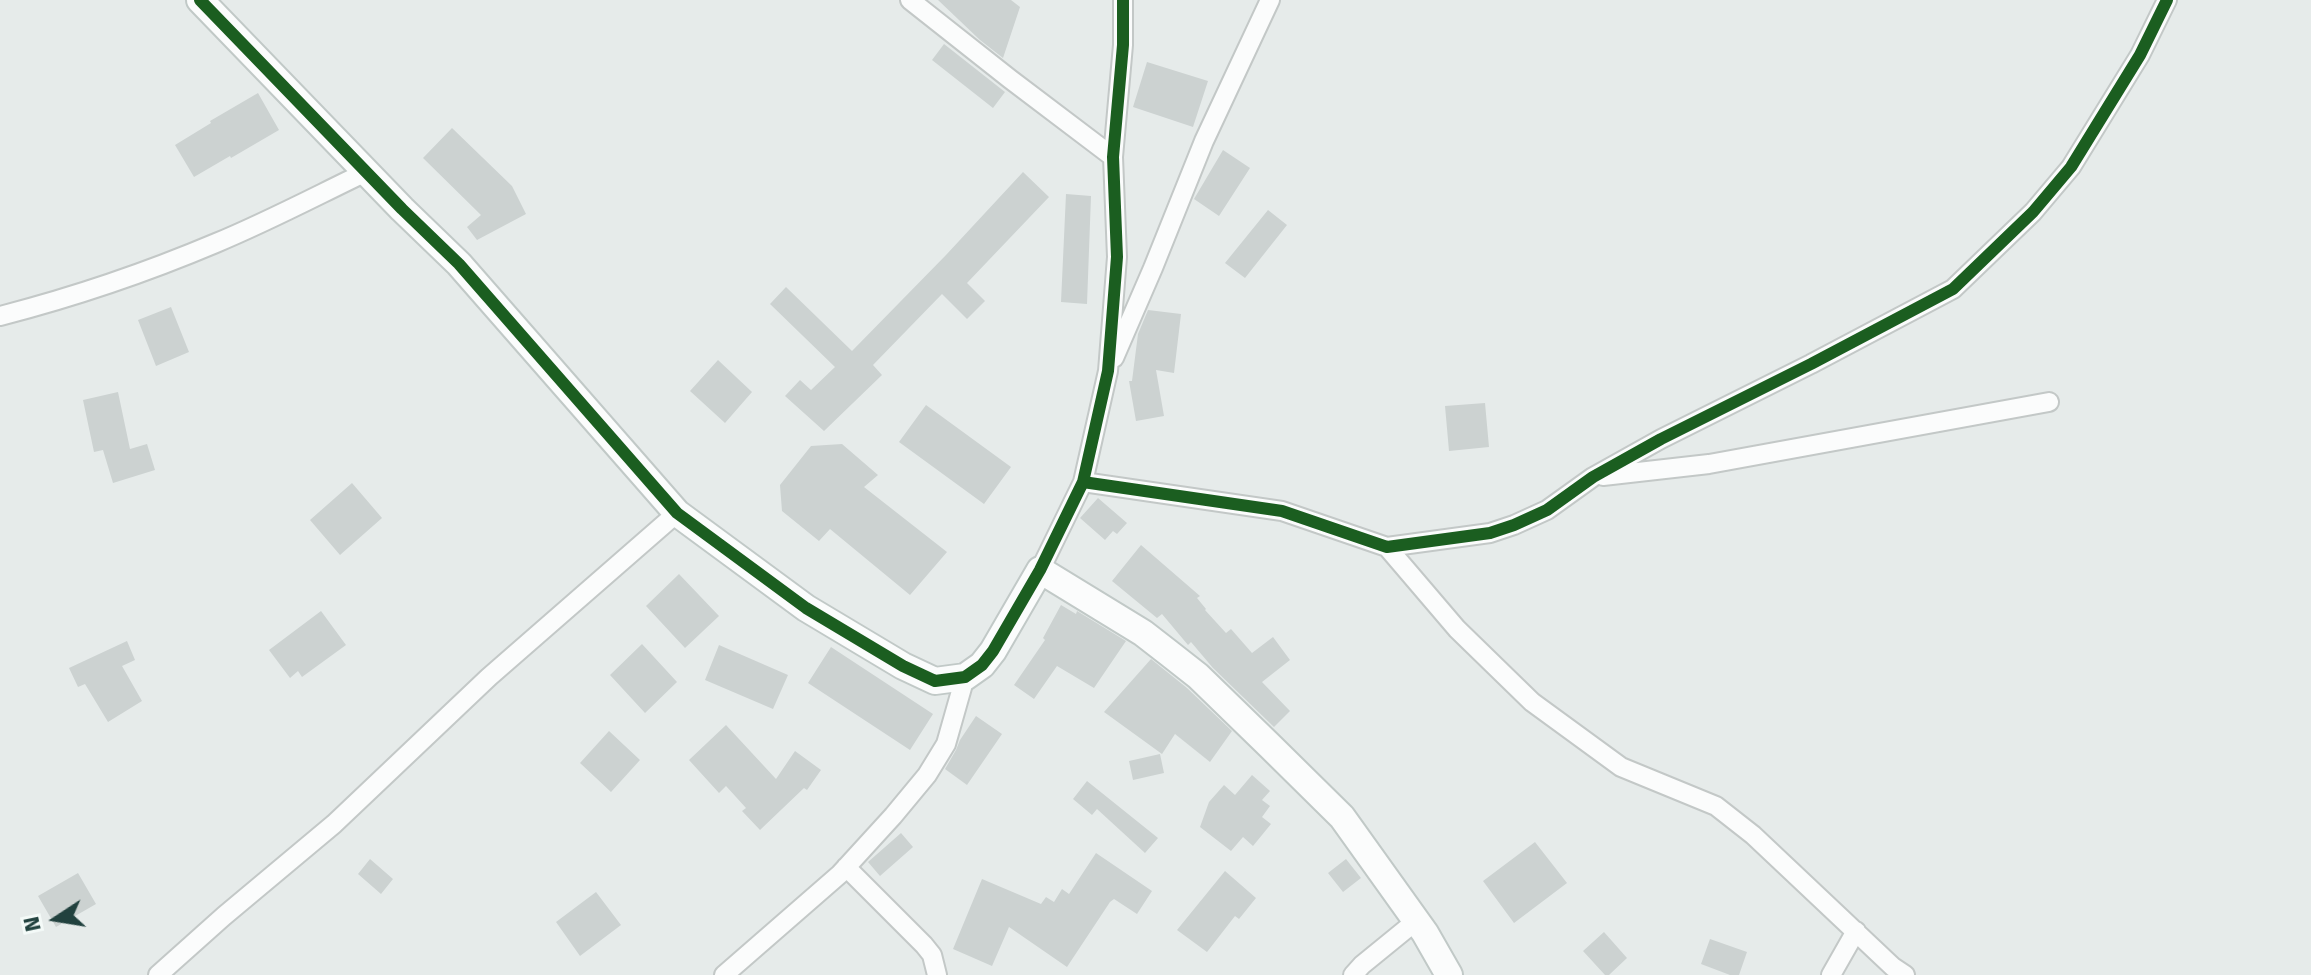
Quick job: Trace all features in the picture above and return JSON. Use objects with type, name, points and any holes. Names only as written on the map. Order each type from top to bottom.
[{"type":"street","points":[[200,0],[459,264],[677,513],[806,608],[903,666],[935,681],[965,677],[982,665],[993,651],[1040,570],[1083,482],[1108,371],[1117,257],[1113,157],[1123,45],[1123,0]]},
{"type":"street","points":[[910,0],[1113,157]]},
{"type":"street","points":[[1108,371],[1204,141],[1270,0]]},
{"type":"street","points":[[1083,482],[1282,511],[1387,547],[1490,533],[1514,525],[1547,510],[1593,477],[1661,439],[1953,289],[2033,212],[2071,167],[2140,55],[2167,0]]},
{"type":"street","points":[[0,316],[64,300],[149,270],[219,242],[366,172]]},
{"type":"street","points":[[1593,477],[1709,464],[2049,402]]},
{"type":"street","points":[[158,975],[334,824],[489,677],[677,513]]},
{"type":"street","points":[[1387,547],[1457,629],[1532,702],[1621,767],[1716,806],[1753,835],[1905,975]]},
{"type":"street","points":[[1040,570],[1143,633],[1198,676],[1342,817],[1416,921],[1449,975]]},
{"type":"street","points":[[724,975],[846,867],[918,785],[946,744],[965,677]]},
{"type":"street","points":[[846,867],[924,945],[932,955],[937,975]]},
{"type":"street","points":[[1353,975],[1416,921]]},
{"type":"street","points":[[1831,975],[1856,931]]},
{"type":"building","points":[[938,0],[1011,0],[1020,7],[1003,58],[980,40]]},
{"type":"building","points":[[944,44],[1005,92],[993,108],[932,60]]},
{"type":"building","points":[[1147,62],[1208,81],[1193,127],[1133,107]]},
{"type":"building","points":[[258,93],[279,130],[194,177],[175,145]]},
{"type":"building","points":[[452,128],[512,186],[526,214],[477,240],[467,227],[481,215],[423,158]]},
{"type":"building","points":[[1223,150],[1250,168],[1219,216],[1194,199]]},
{"type":"building","points":[[1023,172],[1049,197],[967,283],[985,301],[967,319],[942,294],[873,365],[882,375],[824,431],[785,396],[800,380],[811,390],[835,367],[770,304],[786,287],[852,351]]},
{"type":"building","points":[[1066,194],[1091,196],[1087,304],[1061,302]]},
{"type":"building","points":[[1268,210],[1287,225],[1245,278],[1225,263]]},
{"type":"building","points":[[171,307],[189,352],[156,366],[138,320]]},
{"type":"building","points":[[1148,310],[1181,314],[1174,373],[1156,370],[1164,416],[1136,421],[1129,381],[1132,381],[1138,334]]},
{"type":"building","points":[[718,360],[752,392],[725,423],[690,391]]},
{"type":"building","points":[[118,392],[130,449],[147,444],[155,470],[113,483],[103,450],[94,452],[83,400]]},
{"type":"building","points":[[1485,403],[1489,447],[1449,451],[1445,406]]},
{"type":"building","points":[[926,405],[1011,467],[984,504],[899,442]]},
{"type":"building","points":[[842,444],[878,475],[864,487],[947,552],[910,595],[830,529],[819,541],[782,511],[780,485],[811,446]]},
{"type":"building","points":[[352,483],[382,518],[340,555],[310,520]]},
{"type":"building","points":[[1098,498],[1127,523],[1117,534],[1113,531],[1105,540],[1080,518]]},
{"type":"building","points":[[1141,545],[1200,596],[1197,598],[1205,610],[1226,633],[1231,629],[1252,653],[1273,637],[1290,660],[1262,682],[1290,711],[1274,727],[1213,668],[1191,642],[1188,645],[1162,614],[1157,618],[1112,581]]},
{"type":"building","points":[[679,574],[719,616],[685,648],[646,606]]},
{"type":"building","points":[[1061,605],[1076,614],[1077,611],[1126,641],[1094,688],[1057,666],[1034,699],[1014,685],[1045,640],[1043,638]]},
{"type":"building","points":[[321,611],[346,645],[302,677],[298,671],[290,678],[269,650]]},
{"type":"building","points":[[127,641],[135,660],[122,666],[142,701],[108,722],[85,684],[78,687],[69,668]]},
{"type":"building","points":[[642,644],[677,682],[645,713],[610,675]]},
{"type":"building","points":[[719,645],[788,675],[773,709],[705,680]]},
{"type":"building","points":[[831,647],[933,714],[910,750],[808,683]]},
{"type":"building","points":[[1151,659],[1232,731],[1210,762],[1175,734],[1162,754],[1104,712]]},
{"type":"building","points":[[976,716],[1002,734],[967,785],[945,769]]},
{"type":"building","points":[[726,725],[776,779],[795,751],[821,770],[807,790],[804,788],[760,830],[742,811],[746,808],[726,786],[719,793],[689,760]]},
{"type":"building","points":[[609,731],[640,760],[611,792],[580,763]]},
{"type":"building","points":[[1160,754],[1164,773],[1133,780],[1129,761]]},
{"type":"building","points":[[1252,775],[1270,791],[1262,800],[1270,806],[1262,817],[1271,824],[1253,846],[1243,837],[1231,851],[1200,827],[1209,802],[1224,785],[1235,795]]},
{"type":"building","points":[[1087,781],[1158,838],[1145,853],[1097,809],[1092,815],[1073,799]]},
{"type":"building","points":[[901,833],[913,847],[880,876],[868,862]]},
{"type":"building","points":[[1535,842],[1567,883],[1514,923],[1483,881]]},
{"type":"building","points":[[1096,853],[1152,891],[1137,914],[1114,899],[1110,902],[1067,967],[1009,927],[992,966],[953,949],[982,879],[1041,904],[1046,897],[1054,902],[1062,889],[1069,894]]},
{"type":"building","points":[[370,859],[393,879],[381,894],[358,874]]},
{"type":"building","points":[[1346,859],[1361,878],[1343,892],[1328,873]]},
{"type":"building","points":[[1225,871],[1256,898],[1239,919],[1235,916],[1207,952],[1177,930]]},
{"type":"building","points":[[78,873],[96,904],[56,927],[38,896]]},
{"type":"building","points":[[596,892],[621,925],[580,956],[556,922]]},
{"type":"building","points":[[1604,932],[1627,958],[1609,975],[1605,975],[1583,951]]},
{"type":"building","points":[[1710,939],[1747,952],[1739,975],[1730,975],[1701,964]]},
{"type":"cycle path","points":[[200,0],[459,264],[677,513],[806,608],[903,666],[935,681],[965,677],[982,665],[993,651],[1040,570],[1083,482],[1108,371],[1117,257],[1113,157],[1123,45],[1123,0]]},
{"type":"cycle path","points":[[1083,482],[1282,511],[1387,547],[1490,533],[1514,525],[1547,510],[1593,477],[1661,439],[1953,289],[2033,212],[2071,167],[2140,55],[2167,0]]}]
